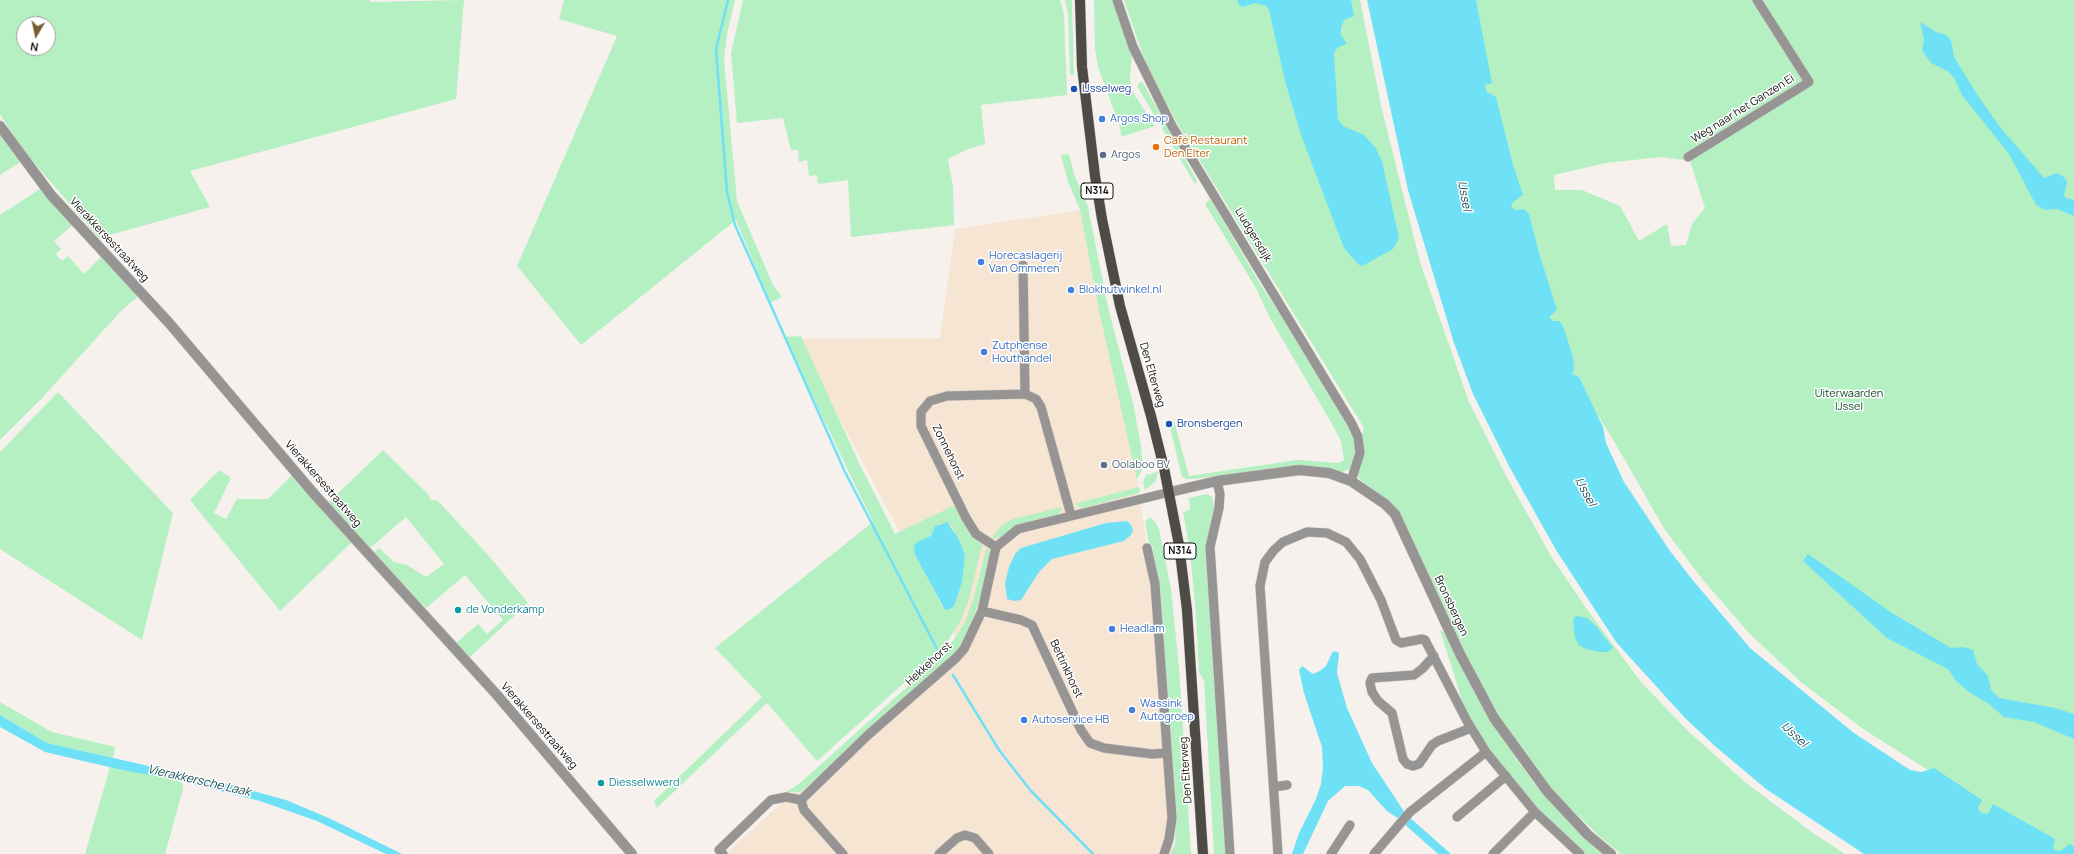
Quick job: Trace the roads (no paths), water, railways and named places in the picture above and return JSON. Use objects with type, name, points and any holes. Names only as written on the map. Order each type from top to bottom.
[{"type":"main road","name":"Den Elterweg","points":[[1080,0],[1082,67],[1094,176],[1120,306],[1152,416],[1170,492],[1179,545],[1187,610],[1203,854]]},
{"type":"street","name":"Liudgersdijk","points":[[1117,0],[1133,47],[1172,126],[1352,424],[1358,438],[1360,453],[1351,481]]},
{"type":"street","name":"Weg naar het Ganzen Ei","points":[[1688,157],[1809,82],[1757,0]]},
{"type":"street","name":"Vierakkersestraatweg","points":[[0,126],[51,195],[170,324],[315,495],[497,695],[632,854]]},
{"type":"street","points":[[1023,265],[1025,394],[1036,399],[1041,407],[1071,515]]},
{"type":"street","name":"Zonnehorst","points":[[996,547],[976,534],[966,518],[921,426],[921,412],[930,401],[947,396],[1025,394]]},
{"type":"street","name":"Bronsbergen","points":[[1170,492],[1217,482],[1299,470],[1329,473],[1351,481],[1372,494],[1395,514],[1460,654],[1494,718],[1512,745],[1547,791],[1588,835],[1611,854]]},
{"type":"street","points":[[1217,482],[1220,494],[1219,508],[1210,547],[1230,854]]},
{"type":"street","points":[[996,547],[1018,529],[1170,492]]},
{"type":"street","points":[[1278,854],[1260,586],[1265,562],[1283,542],[1307,532],[1327,533],[1346,542],[1360,559],[1381,600],[1396,640],[1401,643],[1422,639],[1425,640],[1471,728],[1486,752],[1535,812],[1570,851],[1580,854]]},
{"type":"street","name":"Hekkehorst","points":[[800,800],[868,735],[956,658],[964,649],[982,611],[996,547]]},
{"type":"street","points":[[1147,548],[1155,584],[1166,754],[1172,818],[1169,839],[1164,854]]},
{"type":"street","name":"Bettinkhorst","points":[[982,611],[1021,620],[1032,625],[1081,730],[1090,743],[1104,748],[1152,754],[1166,754]]},
{"type":"street","points":[[1434,656],[1414,675],[1372,678],[1370,684],[1372,692],[1378,701],[1392,713],[1403,759],[1407,764],[1413,766],[1419,764],[1432,746],[1438,741],[1471,728]]},
{"type":"street","points":[[1374,854],[1398,824],[1410,812],[1486,752]]},
{"type":"street","points":[[1456,817],[1506,776]]},
{"type":"street","points":[[1274,786],[1287,785]]},
{"type":"street","points":[[723,854],[719,850],[771,800],[786,797],[800,800],[804,810],[843,854]]},
{"type":"street","points":[[1493,854],[1535,812]]},
{"type":"street","points":[[1331,854],[1350,825]]},
{"type":"street","points":[[939,854],[957,838],[965,835],[975,838],[989,854]]},
{"type":"water","points":[[1237,0],[1351,0],[1354,16],[1344,20],[1341,28],[1341,35],[1347,44],[1338,47],[1334,53],[1338,119],[1343,126],[1364,135],[1375,147],[1382,161],[1399,238],[1393,249],[1362,266],[1359,265],[1344,248],[1302,138],[1285,81],[1269,10],[1266,6],[1255,3],[1243,7],[1240,6]]},
{"type":"water","name":"IJssel","points":[[1367,0],[1476,0],[1492,83],[1485,85],[1485,87],[1487,92],[1496,97],[1513,165],[1523,195],[1513,202],[1511,207],[1516,210],[1524,209],[1529,214],[1539,253],[1557,310],[1549,317],[1553,321],[1559,321],[1563,326],[1573,357],[1574,368],[1572,374],[1579,377],[1603,427],[1606,443],[1624,482],[1670,551],[1691,578],[1750,648],[1854,733],[1910,770],[1921,772],[1934,768],[1982,800],[1978,808],[1981,813],[1988,814],[1993,804],[2055,839],[2053,848],[2055,850],[2061,851],[2069,844],[2074,846],[2074,854],[1864,854],[1766,789],[1716,747],[1685,718],[1616,642],[1556,550],[1510,468],[1473,394],[1454,343],[1408,190]]},
{"type":"water","points":[[1920,22],[1936,32],[1946,35],[1951,40],[1954,57],[1978,96],[2000,127],[2044,178],[2057,173],[2064,177],[2067,182],[2064,195],[2066,198],[2074,200],[2074,216],[2057,209],[2045,210],[2036,205],[2009,154],[1962,95],[1954,78],[1949,72],[1931,63],[1922,50],[1924,40]]},
{"type":"water","points":[[1127,521],[1132,526],[1133,530],[1131,535],[1124,541],[1052,559],[1039,572],[1021,600],[1014,601],[1007,599],[1005,583],[1009,567],[1015,554],[1021,548],[1106,523]]},
{"type":"water","points":[[947,522],[958,538],[965,555],[962,582],[954,606],[945,610],[915,555],[914,549],[915,544],[931,536],[935,526]]},
{"type":"water","points":[[1808,554],[1892,613],[1951,648],[1964,647],[1973,650],[1977,664],[1988,676],[1991,690],[1999,698],[2055,708],[2074,714],[2074,739],[2034,722],[2004,717],[1989,704],[1969,692],[1956,681],[1948,669],[1887,638],[1803,561]]},
{"type":"water","points":[[1577,616],[1587,618],[1596,626],[1613,648],[1608,652],[1600,652],[1586,649],[1579,645],[1575,638],[1573,623],[1574,618]]},
{"type":"water","points":[[1334,651],[1339,653],[1337,673],[1347,708],[1372,763],[1405,813],[1399,819],[1387,811],[1368,790],[1359,786],[1345,786],[1328,801],[1303,854],[1292,854],[1299,833],[1316,799],[1321,784],[1323,768],[1322,747],[1304,693],[1299,670],[1302,666],[1313,674],[1320,671],[1326,666]]},
{"type":"water","name":"Vierakkersche Laak","points":[[0,715],[47,743],[224,783],[286,800],[331,819],[402,854],[386,854],[317,821],[260,801],[173,779],[122,770],[45,752],[0,727]]},
{"type":"water","points":[[1408,816],[1451,854],[1438,854],[1402,822]]},
{"type":"waterway","points":[[728,0],[716,49],[727,192],[735,225],[845,472],[937,649]]},
{"type":"waterway","points":[[953,675],[999,750],[1031,791],[1093,854]]},
{"type":"place","name":"IJsselweg","points":[[1074,89]]},
{"type":"place","name":"Argos Shop","points":[[1102,119]]},
{"type":"place","name":"Café Restaurant Den Elter","points":[[1156,147]]},
{"type":"place","name":"Argos","points":[[1103,155]]},
{"type":"place","name":"Horecaslagerij Van Ommeren","points":[[981,262]]},
{"type":"place","name":"Blokhutwinkel.nl","points":[[1071,290]]},
{"type":"place","name":"Zutphense Houthandel","points":[[984,352]]},
{"type":"place","name":"Bronsbergen","points":[[1169,424]]},
{"type":"place","name":"Oolaboo BV","points":[[1104,465]]},
{"type":"place","name":"de Vonderkamp","points":[[458,610]]},
{"type":"place","name":"Headlam","points":[[1112,629]]},
{"type":"place","name":"Wassink Autogroep","points":[[1132,710]]},
{"type":"place","name":"Autoservice HB","points":[[1024,720]]},
{"type":"place","name":"Diesselwwerd","points":[[601,783]]},
{"type":"park label","name":"Uiterwaarden IJssel","points":[[1849,400]]}]
